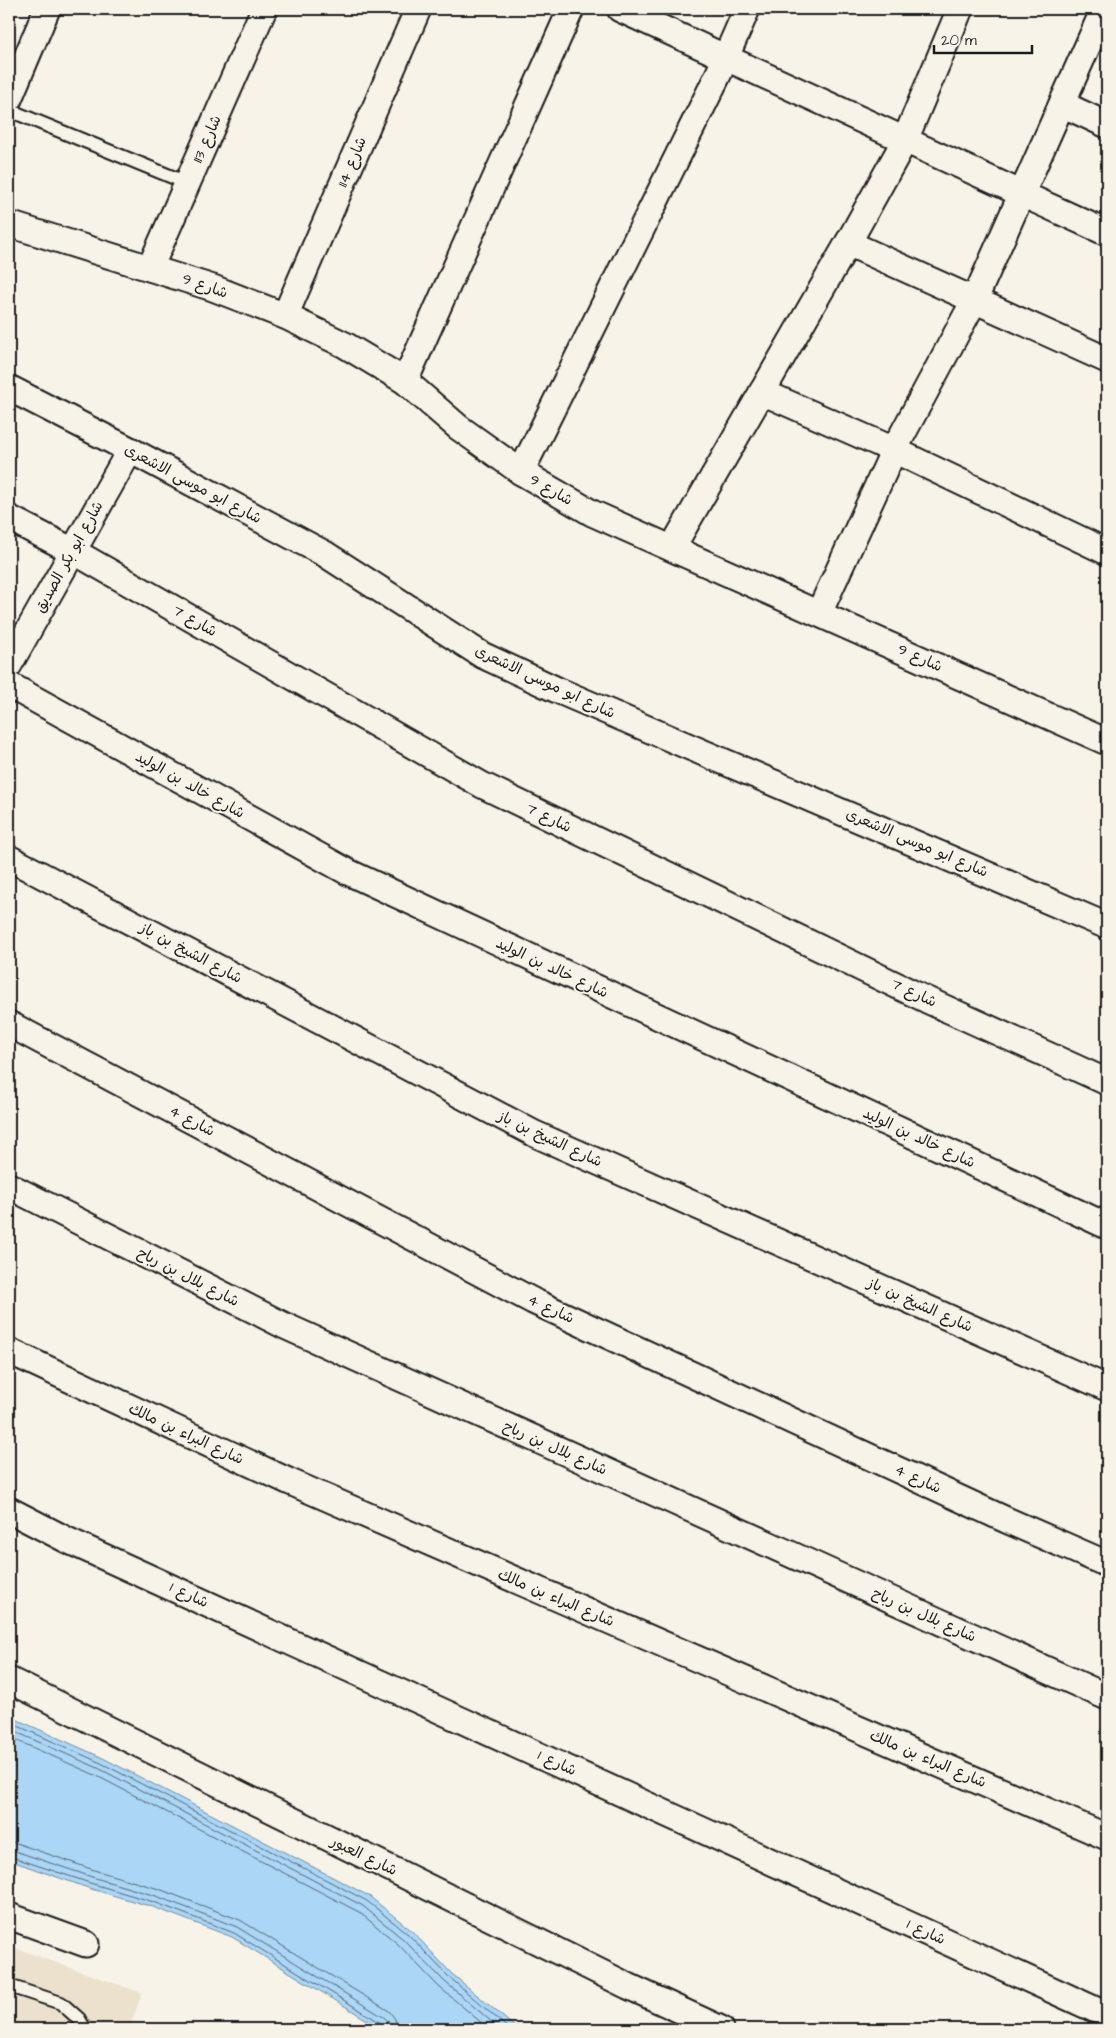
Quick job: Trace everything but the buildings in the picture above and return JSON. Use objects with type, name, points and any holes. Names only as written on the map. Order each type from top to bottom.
[{"type":"street","points":[[9,99],[47,9]]},
{"type":"street","name":"شارع 113","points":[[150,268],[264,9]]},
{"type":"street","name":"شارع 114","points":[[285,316],[418,9]]},
{"type":"street","points":[[405,381],[571,9]]},
{"type":"street","points":[[620,9],[1107,233]]},
{"type":"street","points":[[522,472],[726,58],[747,9]]},
{"type":"street","points":[[672,548],[848,243],[905,140],[960,9]]},
{"type":"street","points":[[819,613],[894,450],[974,302],[1062,104],[1103,19]]},
{"type":"street","points":[[1062,104],[1107,125]]},
{"type":"street","name":"شارع 9","points":[[9,224],[213,288],[285,316],[345,345],[405,381],[458,427],[522,472],[592,513],[1107,742]]},
{"type":"street","points":[[848,243],[974,302],[1107,360]]},
{"type":"street","name":"شارع ابو موسى الاشعرى","points":[[9,388],[325,554],[482,655],[558,690],[1107,926]]},
{"type":"street","points":[[762,392],[894,450],[1107,552]]},
{"type":"street","name":"شارع ابو بكر الصديق","points":[[9,665],[130,450]]},
{"type":"street","name":"شارع 7","points":[[9,518],[73,551],[482,785],[927,1000],[1107,1082]]},
{"type":"street","name":"شارع خالد بن الوليد","points":[[9,685],[348,872],[1107,1226]]},
{"type":"street","name":"شارع الشيخ بن باز","points":[[9,858],[534,1134],[1107,1388]]},
{"type":"street","name":"شارع 4","points":[[9,1024],[533,1301],[1004,1519],[1107,1564]]},
{"type":"street","name":"شارع بلال بن رباح","points":[[9,1186],[285,1326],[1107,1697]]},
{"type":"street","name":"شارع البراء بن مالك","points":[[9,1351],[288,1481],[1107,1837]]},
{"type":"street","name":"شارع 1","points":[[9,1510],[68,1540],[1107,2015]]},
{"type":"street","name":"شارع العبور","points":[[9,1680],[628,1986],[721,2029]]},
{"type":"street","points":[[9,1916],[86,1944]]},
{"type":"lane","points":[[9,110],[187,183]]},
{"type":"lane","points":[[9,1986],[62,2003],[79,2019],[85,2029]]},
{"type":"shaded area","points":[[9,1946],[142,1993],[129,2029],[9,2029]]},
{"type":"water","points":[[9,1716],[103,1758],[369,1896],[411,1930],[451,1973],[515,2027],[522,2029],[382,2029],[232,1937],[153,1907],[88,1888],[9,1860]]}]
